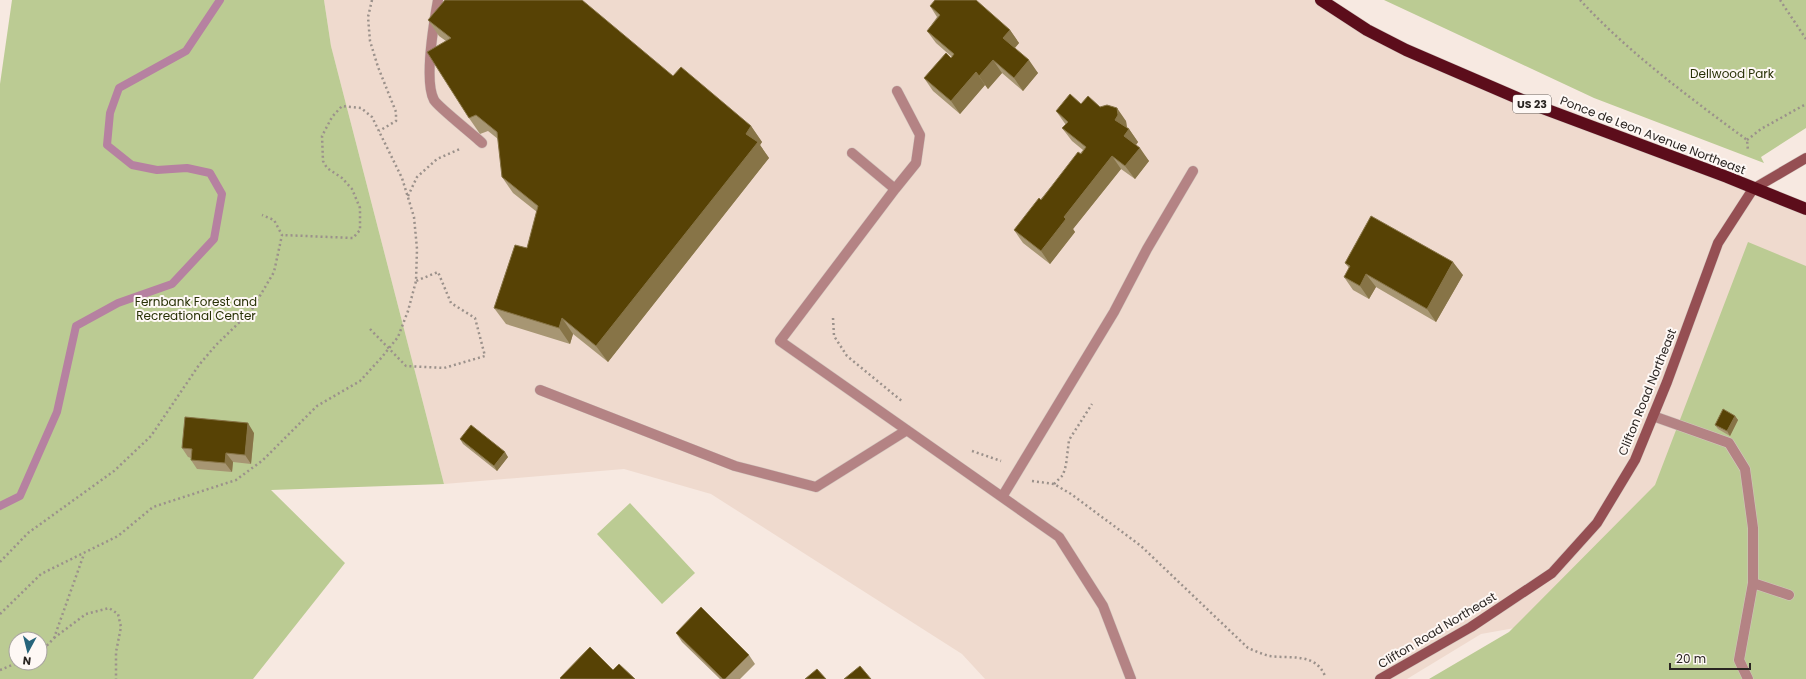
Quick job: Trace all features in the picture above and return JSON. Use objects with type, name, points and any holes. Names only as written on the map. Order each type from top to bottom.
[{"type":"highway","name":"Ponce de Leon Avenue Northeast","points":[[1321,0],[1367,30],[1406,50],[1529,103],[1727,177],[1753,189],[1806,209]]},
{"type":"street","name":"Clifton Road Northeast","points":[[1380,679],[1471,627],[1552,573],[1597,523],[1635,460],[1718,243],[1753,189],[1806,158]]},
{"type":"lane","points":[[438,0],[434,23],[429,78],[434,101],[482,143]]},
{"type":"lane","points":[[897,91],[920,136],[916,163],[780,341],[1059,537],[1103,606],[1131,679]]},
{"type":"lane","points":[[852,153],[895,189]]},
{"type":"lane","points":[[1002,497],[1114,312],[1147,249],[1194,171]]},
{"type":"lane","points":[[540,390],[735,466],[816,487],[907,430]]},
{"type":"lane","points":[[1653,416],[1728,443],[1745,469],[1753,528],[1753,583],[1739,660],[1748,679]]},
{"type":"lane","points":[[1753,583],[1789,595]]},
{"type":"path","points":[[372,0],[368,17],[370,41],[378,67],[396,112],[396,121],[379,131]]},
{"type":"path","points":[[1580,0],[1620,39],[1697,103],[1747,140],[1748,151]]},
{"type":"path","points":[[1780,0],[1806,38]]},
{"type":"path","points":[[1747,140],[1761,129],[1806,104]]},
{"type":"path","points":[[0,614],[41,574],[118,536],[153,507],[236,480],[263,460],[303,418],[317,406],[360,381],[398,337],[408,311],[416,282],[417,249],[414,217],[402,178],[372,117],[361,108],[342,106],[332,117],[322,136],[323,161],[327,168],[342,178],[352,188],[360,208],[360,230],[353,238],[282,235]]},
{"type":"path","points":[[408,196],[417,177],[437,160],[460,149],[482,143]]},
{"type":"path","points":[[0,562],[28,533],[114,471],[151,436],[199,365],[216,345],[251,312],[274,272],[282,235],[274,220],[262,214]]},
{"type":"path","points":[[370,329],[406,366],[444,368],[485,356],[476,318],[450,303],[438,272],[416,282]]},
{"type":"path","points":[[833,318],[834,336],[847,356],[904,403]]},
{"type":"path","points":[[1054,484],[1063,475],[1066,465],[1069,440],[1092,404]]},
{"type":"path","points":[[966,447],[973,451],[998,458],[1033,482],[1054,484],[1071,494],[1141,546],[1248,648],[1269,656],[1307,659],[1321,668],[1325,676]]},
{"type":"path","points":[[54,638],[84,554]]},
{"type":"path","points":[[48,644],[54,638],[86,614],[110,608],[118,614],[121,627],[116,652],[116,679]]},
{"type":"shaded area","points":[[324,0],[1324,0],[1387,40],[1806,209],[1806,679],[1571,618],[1481,634],[1407,679],[985,679],[962,654],[711,494],[624,469],[444,484],[331,46]]},
{"type":"green space","name":"Fernbank Forest and Recreational Center","points":[[12,0],[324,0],[331,46],[444,484],[271,490],[345,563],[253,679],[0,679],[0,84]]},
{"type":"green space","name":"Dellwood Park","points":[[1384,0],[1806,0],[1806,128],[1761,157],[1764,163],[1594,98]]},
{"type":"green space","points":[[1748,242],[1806,266],[1806,679],[1429,679],[1509,632],[1655,485]]},
{"type":"green space","points":[[630,503],[695,573],[662,604],[597,534]]},
{"type":"building","points":[[445,0],[582,0],[673,76],[681,67],[751,126],[746,134],[758,142],[596,346],[562,318],[559,328],[494,308],[515,245],[527,248],[538,206],[502,177],[497,132],[476,115],[469,118],[427,52],[451,38],[428,20]]},
{"type":"building","points":[[935,0],[976,0],[1010,30],[1003,38],[1029,60],[1014,78],[993,60],[979,76],[976,72],[951,101],[924,78],[946,53],[951,58],[954,54],[927,31],[940,15],[930,6]]},
{"type":"building","points":[[1070,94],[1081,104],[1088,96],[1100,107],[1107,105],[1117,108],[1118,115],[1115,120],[1129,129],[1124,136],[1140,148],[1125,166],[1112,156],[1064,217],[1066,219],[1041,251],[1014,230],[1039,198],[1041,200],[1078,152],[1081,154],[1086,147],[1062,128],[1068,122],[1056,111]]},
{"type":"building","points":[[1371,216],[1453,262],[1427,309],[1366,274],[1360,286],[1344,277],[1350,266],[1345,263]]},
{"type":"building","points":[[1723,409],[1735,416],[1727,431],[1715,425]]},
{"type":"building","points":[[185,417],[248,423],[245,455],[226,453],[225,463],[191,460],[192,449],[182,448]]},
{"type":"building","points":[[471,425],[505,452],[494,466],[460,439]]},
{"type":"building","points":[[701,607],[749,655],[725,679],[723,679],[676,633]]},
{"type":"building","points":[[590,647],[613,670],[619,664],[635,679],[561,679],[560,678]]},
{"type":"building","points":[[860,666],[871,679],[844,679]]},
{"type":"building","points":[[817,669],[826,679],[805,679]]},
{"type":"waterway","points":[[0,506],[20,496],[57,412],[76,326],[118,303],[172,284],[214,239],[222,194],[210,173],[187,168],[157,170],[132,165],[107,145],[110,113],[119,88],[186,51],[220,0]]}]
